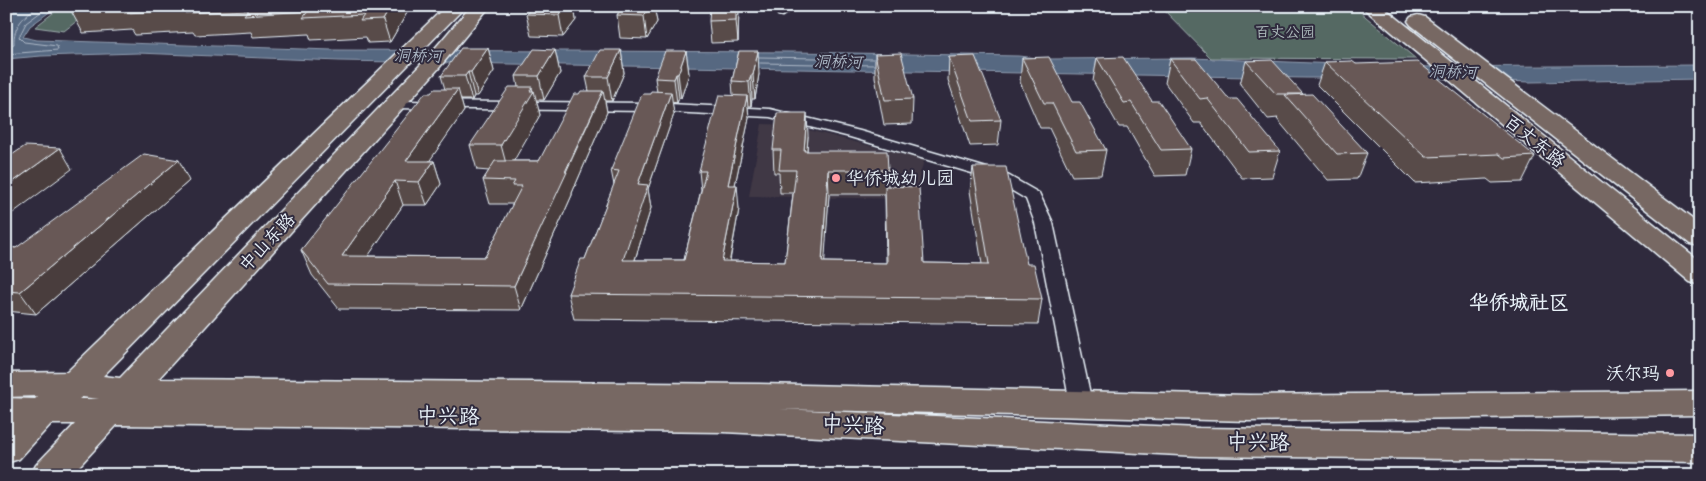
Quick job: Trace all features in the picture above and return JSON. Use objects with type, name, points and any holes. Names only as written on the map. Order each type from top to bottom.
[{"type":"main road","name":"中山东路","points":[[49,475],[395,104],[457,6]]},
{"type":"main road","name":"中山东路","points":[[6,449],[43,411],[75,384],[396,67],[454,38],[481,6]]},
{"type":"main road","name":"百丈东路","points":[[1370,6],[1700,276]]},
{"type":"main road","name":"百丈东路","points":[[1407,12],[1700,238]]},
{"type":"main road","name":"中兴路","points":[[6,385],[75,384],[117,402],[724,419],[1199,442],[1700,448]]},
{"type":"main road","name":"中兴路","points":[[6,411],[43,411],[117,402],[760,396],[1249,408],[1700,403]]},
{"type":"street","points":[[395,104],[649,107],[770,113],[855,134],[998,176],[1033,196],[1044,223],[1081,404]]},
{"type":"shaded area","name":"华侨城幼儿园","points":[[762,124],[790,125],[924,160],[914,199],[749,196]]},
{"type":"green space","points":[[62,6],[96,6],[64,31],[35,27]]},
{"type":"green space","name":"百丈公园","points":[[1160,6],[1353,6],[1416,59],[1211,58]]},
{"type":"water","name":"洞桥河","points":[[6,6],[58,6],[30,26],[23,37],[37,40],[332,50],[795,52],[1018,56],[1048,59],[1192,58],[1408,67],[1700,65],[1700,79],[1530,82],[1423,78],[1307,78],[340,61],[138,53],[6,59]]},
{"type":"building","points":[[76,6],[391,6],[383,20],[360,21],[364,15],[303,18],[308,11],[244,15],[248,10],[124,13],[130,8],[71,11]]},
{"type":"building","points":[[534,6],[566,6],[559,15],[526,14]]},
{"type":"building","points":[[623,6],[650,6],[644,16],[617,15]]},
{"type":"building","points":[[710,6],[736,6],[736,20],[709,21]]},
{"type":"building","points":[[461,48],[488,48],[471,72],[468,72],[465,76],[441,76]]},
{"type":"building","points":[[534,49],[555,50],[539,76],[516,76]]},
{"type":"building","points":[[600,50],[621,50],[608,77],[586,77]]},
{"type":"building","points":[[665,51],[686,51],[678,74],[676,74],[674,79],[655,78]]},
{"type":"building","points":[[739,51],[758,51],[753,75],[751,75],[749,82],[732,81]]},
{"type":"building","points":[[901,53],[913,99],[885,100],[875,54]]},
{"type":"building","points":[[975,56],[1001,120],[972,121],[949,57]]},
{"type":"building","points":[[1049,57],[1072,102],[1080,102],[1106,150],[1076,151],[1052,103],[1044,103],[1022,58]]},
{"type":"building","points":[[1123,57],[1152,101],[1159,101],[1191,149],[1161,150],[1131,102],[1124,103],[1097,58]]},
{"type":"building","points":[[1170,59],[1196,59],[1229,99],[1237,99],[1280,151],[1249,152],[1207,98],[1200,99]]},
{"type":"building","points":[[1272,60],[1303,94],[1276,94],[1246,61]]},
{"type":"building","points":[[1352,61],[1356,64],[1418,62],[1535,156],[1504,158],[1499,154],[1426,157],[1325,62]]},
{"type":"building","points":[[509,87],[532,87],[530,91],[534,91],[501,145],[470,145]]},
{"type":"building","points":[[434,89],[458,89],[406,161],[434,161],[419,182],[395,181],[342,256],[485,257],[522,186],[512,186],[515,181],[483,180],[495,161],[539,161],[574,94],[579,94],[581,91],[603,91],[514,286],[328,284],[301,250],[425,93],[431,93]]},
{"type":"building","points":[[651,91],[671,92],[638,184],[648,185],[623,260],[684,260],[706,171],[699,171],[719,95],[747,96],[728,185],[737,185],[722,261],[785,262],[796,170],[779,170],[781,150],[773,150],[777,113],[807,113],[804,151],[887,151],[888,170],[828,170],[822,262],[887,263],[885,186],[919,187],[924,263],[989,264],[973,167],[1006,167],[1027,264],[1034,264],[1042,299],[568,294],[581,259],[585,259],[619,171],[611,170],[642,94],[650,94]]},
{"type":"building","points":[[1312,94],[1367,153],[1337,154],[1285,95]]},
{"type":"building","points":[[25,146],[60,148],[6,187],[6,159]]},
{"type":"building","points":[[144,154],[179,160],[20,292],[6,291],[6,247],[16,248]]},
{"type":"place","name":"华侨城幼儿园","points":[[836,178]]},
{"type":"place","name":"沃尔玛","points":[[1670,373]]},
{"type":"district","name":"华侨城社区","points":[[1519,302]]}]
